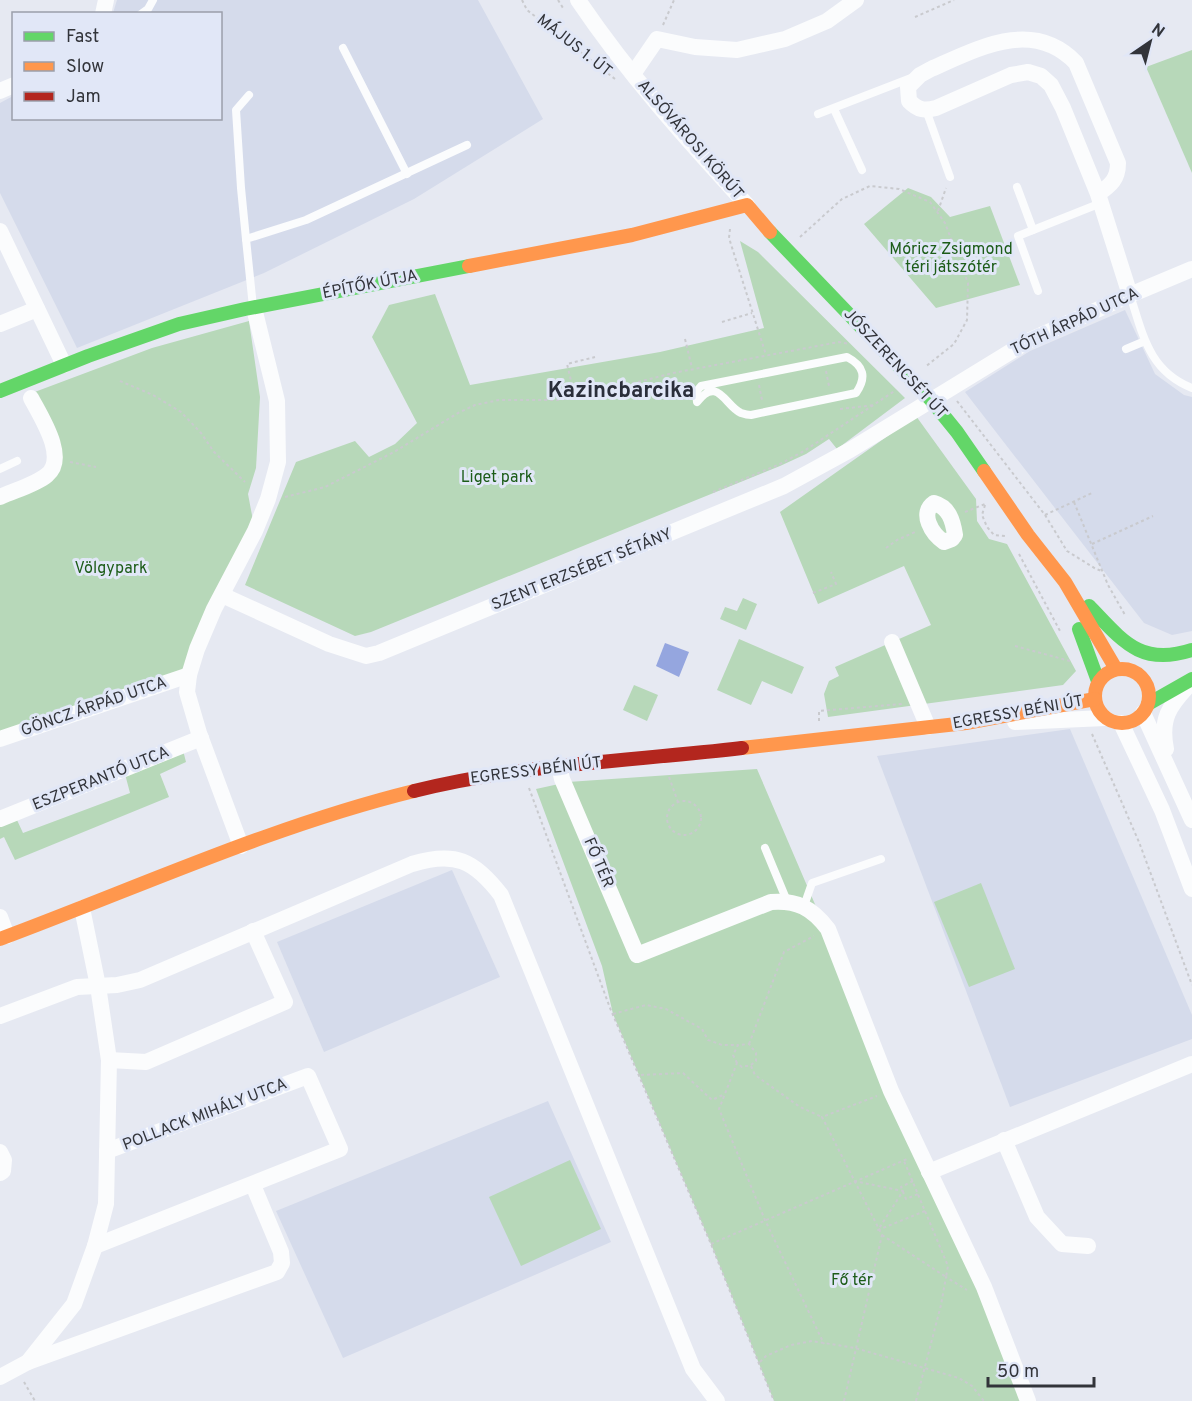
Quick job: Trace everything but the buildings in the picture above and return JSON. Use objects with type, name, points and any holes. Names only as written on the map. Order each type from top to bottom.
[{"type":"street","name":"ALSÓVÁROSI KÖRÚT","points":[[578,0],[679,131],[747,205]]},
{"type":"street","points":[[657,39],[695,47],[737,50],[785,39],[827,21],[856,0]]},
{"type":"street","name":"ALSÓVÁROSI KÖRÚT","points":[[633,74],[657,39]]},
{"type":"street","points":[[1100,199],[1118,173],[1118,163],[1076,63],[1062,51],[1036,40],[1009,39],[954,59],[920,75],[908,87],[909,101],[918,109],[926,110],[936,108],[1011,75],[1028,72],[1041,76],[1051,85],[1063,108],[1100,199],[1130,295]]},
{"type":"street","name":"ÉPÍTŐK ÚTJA","points":[[0,391],[178,324],[632,235],[730,212],[747,205]]},
{"type":"street","name":"JÓSZERENCSÉT ÚT","points":[[747,205],[786,249],[931,400],[957,432],[1028,535],[1065,582],[1116,669]]},
{"type":"street","points":[[0,231],[64,365]]},
{"type":"street","name":"TÓTH ÁRPÁD UTCA","points":[[931,400],[1028,341],[1192,269]]},
{"type":"street","points":[[241,846],[188,699],[189,675],[197,649],[255,531],[278,462],[277,401],[254,308]]},
{"type":"street","points":[[0,324],[37,309]]},
{"type":"street","points":[[2,493],[46,476],[54,468],[56,458],[54,446],[32,398]]},
{"type":"street","name":"SZENT ERZSÉBET SÉTÁNY","points":[[222,595],[329,644],[366,656],[784,486],[842,455],[931,400]]},
{"type":"street","points":[[934,503],[944,508],[951,518],[955,535],[944,542],[930,526],[927,511],[934,503]]},
{"type":"street","name":"JÓSZERENCSÉT ÚT","points":[[1028,535],[1084,638],[1098,681]]},
{"type":"street","points":[[1065,582],[1110,628],[1141,652],[1156,656],[1175,655],[1192,650]]},
{"type":"street","points":[[892,642],[928,728]]},
{"type":"street","points":[[1143,678],[1192,655]]},
{"type":"street","points":[[1192,820],[1145,709],[1149,695],[1143,678],[1128,669],[1116,669],[1103,676],[1098,681],[1095,690],[1095,699],[1100,712],[1113,720],[1162,810],[1192,889]]},
{"type":"street","name":"GÖNCZ ÁRPÁD UTCA","points":[[0,739],[189,675]]},
{"type":"street","points":[[966,723],[1083,720],[1130,722],[1145,709],[1192,681]]},
{"type":"street","points":[[1172,774],[1163,734],[1166,714],[1192,681]]},
{"type":"street","name":"EGRESSY BÉNI ÚT","points":[[4,937],[241,846],[405,792],[477,777],[559,766],[700,753],[966,723],[1078,704],[1095,699]]},
{"type":"street","name":"ESZPERANTÓ UTCA","points":[[0,819],[201,738]]},
{"type":"street","name":"FŐ TÉR","points":[[559,766],[562,779],[637,955],[771,902],[787,901],[804,906],[820,918],[828,928],[891,1091],[984,1287],[1028,1401]]},
{"type":"street","points":[[0,1016],[77,987],[117,985],[140,980],[412,864],[432,858],[451,857],[462,861],[474,868],[501,895],[693,1369],[717,1401]]},
{"type":"street","name":"POLLACK MIHÁLY UTCA","points":[[24,1368],[74,1304],[95,1246],[106,1204],[109,1060],[98,986],[82,908]]},
{"type":"street","points":[[0,917],[4,937]]},
{"type":"street","points":[[109,1060],[146,1062],[285,1002],[253,931]]},
{"type":"street","points":[[929,1172],[1004,1140],[1190,1069]]},
{"type":"street","name":"POLLACK MIHÁLY UTCA","points":[[95,1246],[340,1149],[308,1076],[107,1151]]},
{"type":"street","points":[[1004,1140],[1037,1217],[1062,1244],[1088,1246]]},
{"type":"street","points":[[0,1152],[4,1160],[3,1171],[0,1173]]},
{"type":"street","name":"POLLACK MIHÁLY UTCA","points":[[0,1377],[277,1272],[282,1263],[281,1252],[253,1185]]},
{"type":"lane","points":[[143,12],[153,0]]},
{"type":"lane","points":[[343,48],[407,174]]},
{"type":"lane","points":[[818,114],[920,75]]},
{"type":"lane","points":[[249,95],[236,110],[254,308]]},
{"type":"lane","points":[[834,109],[862,170]]},
{"type":"lane","points":[[926,110],[950,177]]},
{"type":"lane","points":[[246,239],[306,220],[467,145]]},
{"type":"lane","points":[[1017,187],[1033,230]]},
{"type":"lane","points":[[1038,291],[1018,236],[1100,199]]},
{"type":"lane","points":[[1130,295],[1151,355],[1161,369],[1178,382],[1192,388]]},
{"type":"lane","points":[[1126,349],[1145,341]]},
{"type":"lane","points":[[847,357],[857,363],[863,374],[862,384],[856,393],[751,416],[739,412],[724,396],[711,392],[703,395],[697,402],[696,392],[701,386],[847,357]]},
{"type":"lane","points":[[0,469],[17,461]]},
{"type":"lane","points":[[765,848],[787,901]]},
{"type":"lane","points":[[804,906],[812,884],[881,859]]},
{"type":"path","name":"MÁJUS 1. ÚT","points":[[522,0],[527,10],[616,79],[633,74]]},
{"type":"path","points":[[657,39],[674,0]]},
{"type":"path","points":[[915,17],[954,0]]},
{"type":"path","points":[[938,212],[950,177]]},
{"type":"path","points":[[800,237],[842,199],[870,186],[899,189],[930,202],[945,222],[968,283],[967,320],[954,344],[925,367]]},
{"type":"path","points":[[730,212],[729,238],[766,355]]},
{"type":"path","points":[[722,322],[752,313]]},
{"type":"path","points":[[685,339],[692,369]]},
{"type":"path","points":[[267,500],[325,487],[394,452],[475,405],[499,400],[557,400],[692,369],[766,355],[839,342],[860,346]]},
{"type":"path","points":[[575,397],[567,364],[595,357]]},
{"type":"path","points":[[120,381],[153,395],[181,412],[201,433],[214,452],[244,482]]},
{"type":"path","points":[[713,492],[804,452],[900,387]]},
{"type":"path","points":[[947,390],[966,411],[1044,515],[1067,551],[1102,571]]},
{"type":"path","points":[[56,458],[96,467]]},
{"type":"path","points":[[1044,515],[1092,494]]},
{"type":"path","points":[[951,518],[984,502],[982,515],[987,527],[994,535],[1005,535],[1010,540]]},
{"type":"path","points":[[1074,502],[1102,571],[1129,622]]},
{"type":"path","points":[[1092,544],[1153,516]]},
{"type":"path","points":[[886,548],[897,540],[930,526]]},
{"type":"path","points":[[1018,554],[1061,633]]},
{"type":"path","points":[[813,593],[836,584],[831,572]]},
{"type":"path","points":[[1015,646],[1077,663]]},
{"type":"path","points":[[1083,720],[1098,743],[1139,842],[1192,985]]},
{"type":"path","points":[[667,772],[678,802]]},
{"type":"path","points":[[528,784],[613,1014],[711,1244],[774,1401]]},
{"type":"path","points":[[678,802],[690,802],[699,809],[701,815],[699,826],[690,834],[675,832],[668,824],[668,814],[673,805],[678,802]]},
{"type":"path","points":[[748,1044],[784,952],[828,928]]},
{"type":"path","points":[[613,1014],[646,1005],[666,1009],[702,1029],[708,1040],[722,1045],[748,1044]]},
{"type":"path","points":[[738,1045],[733,1055],[742,1067],[756,1061],[756,1053],[748,1044]]},
{"type":"path","points":[[737,1063],[719,1109],[765,1220],[824,1344]]},
{"type":"path","points":[[751,1065],[754,1075],[800,1107],[822,1117],[882,1236],[966,1291],[984,1287]]},
{"type":"path","points":[[640,1076],[683,1073],[712,1100],[725,1094]]},
{"type":"path","points":[[822,1117],[891,1091]]},
{"type":"path","points":[[711,1244],[920,1154]]},
{"type":"path","points":[[904,1160],[948,1266],[941,1305],[916,1401]]},
{"type":"path","points":[[854,1181],[903,1191]]},
{"type":"path","points":[[913,1181],[901,1186],[906,1199],[918,1194]]},
{"type":"path","points":[[878,1230],[903,1191]]},
{"type":"path","points":[[878,1230],[925,1211]]},
{"type":"path","points":[[844,1401],[882,1236]]},
{"type":"path","points":[[759,1362],[766,1356],[791,1346],[812,1341],[855,1348],[959,1378],[972,1386],[984,1401]]},
{"type":"path","points":[[24,1368],[35,1401]]},
{"type":"shaded area","points":[[117,0],[478,0],[543,119],[414,199],[264,273],[77,348],[0,193],[0,103],[12,97],[12,120],[222,120],[222,12],[113,12]]},
{"type":"shaded area","points":[[1125,310],[1155,374],[1184,395],[1192,397],[1192,631],[1172,635],[1144,623],[965,392],[1030,351]]},
{"type":"shaded area","points":[[1070,729],[1192,1015],[1192,1039],[1010,1107],[877,756]]},
{"type":"shaded area","points":[[452,870],[500,977],[324,1052],[277,942]]},
{"type":"shaded area","points":[[548,1101],[611,1242],[343,1358],[276,1211]]},
{"type":"green space","points":[[1192,50],[1192,173],[1146,67]]},
{"type":"green space","name":"Móricz Zsigmond téri játszótér","points":[[908,188],[931,197],[950,217],[990,206],[1020,285],[936,308],[864,224]]},
{"type":"green space","name":"Liget park","points":[[740,241],[758,252],[905,398],[837,449],[829,439],[806,454],[780,466],[371,632],[355,636],[245,585],[296,462],[355,441],[369,457],[395,444],[417,423],[372,337],[389,305],[435,294],[470,385],[660,352],[764,328]]},
{"type":"green space","name":"Völgypark","points":[[249,321],[260,397],[256,468],[248,494],[255,531],[189,675],[0,737],[0,502],[57,467],[32,393],[152,348]]},
{"type":"green space","points":[[916,416],[976,499],[977,521],[989,539],[1007,544],[1076,671],[1063,685],[828,717],[824,694],[829,681],[839,676],[835,667],[931,625],[904,566],[818,604],[780,512]]},
{"type":"green space","points":[[743,598],[757,604],[746,630],[720,619],[725,607],[737,611]]},
{"type":"green space","points":[[739,639],[804,667],[792,694],[762,681],[751,705],[717,690]]},
{"type":"green space","points":[[634,685],[658,695],[647,721],[623,710]]},
{"type":"green space","points":[[183,750],[186,762],[160,774],[169,797],[15,860],[4,837],[0,839],[0,827],[17,820],[23,833],[130,793],[125,774]]},
{"type":"green space","name":"Fő tér","points":[[757,769],[1028,1401],[774,1401],[711,1244],[613,1014],[602,966],[536,789],[568,782]]},
{"type":"green space","points":[[981,883],[1015,969],[969,987],[934,902]]},
{"type":"green space","points":[[570,1160],[601,1229],[521,1266],[489,1197]]},
{"type":"water","points":[[665,643],[689,652],[679,677],[656,666]]},
{"type":"traffic: fast","points":[[770,232],[931,400],[984,471]]},
{"type":"traffic: fast","points":[[0,391],[88,356],[179,324],[469,266]]},
{"type":"traffic: fast","points":[[1089,606],[1122,639],[1145,653],[1159,655],[1192,650]]},
{"type":"traffic: fast","points":[[1079,629],[1098,681]]},
{"type":"traffic: fast","points":[[1148,704],[1192,679]]},
{"type":"traffic: slow","points":[[469,266],[632,235],[747,205],[770,232]]},
{"type":"traffic: slow","points":[[984,471],[1028,535],[1065,582],[1116,669]]},
{"type":"traffic: slow","points":[[1117,669],[1127,669],[1137,673],[1145,681],[1149,696],[1145,711],[1137,719],[1127,723],[1117,723],[1107,719],[1099,711],[1095,701],[1095,691],[1099,681],[1107,673],[1117,669]]},
{"type":"traffic: slow","points":[[742,748],[966,723],[1095,699]]},
{"type":"traffic: slow","points":[[0,939],[257,840],[361,805],[414,791]]},
{"type":"traffic: jam","points":[[414,791],[536,769],[742,748]]},
{"type":"district","name":"Kazincbarcika","points":[[621,391]]}]
